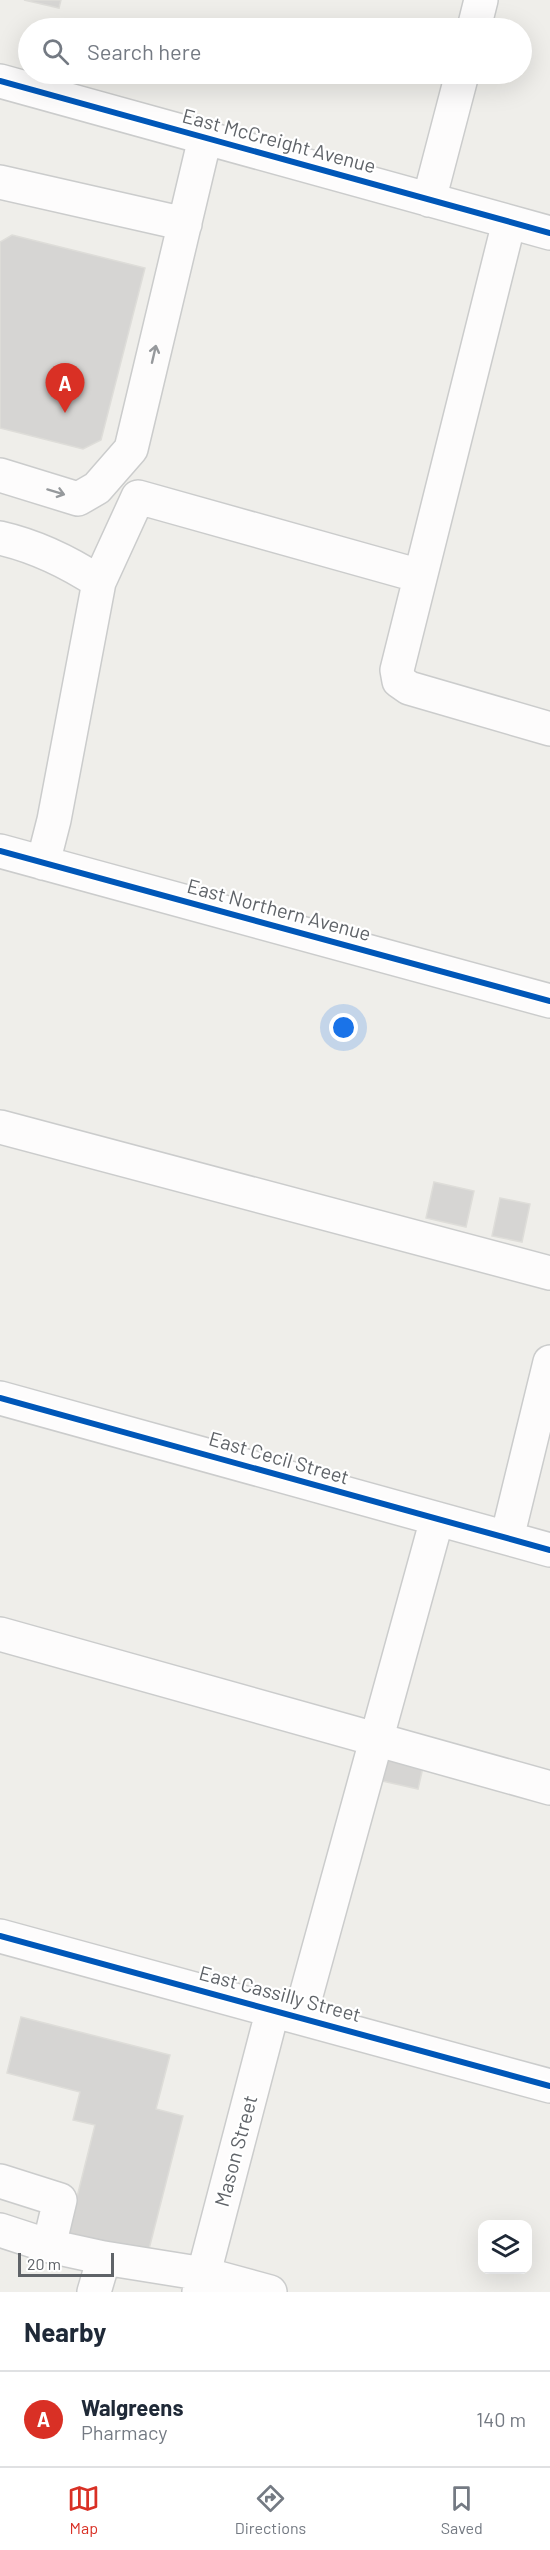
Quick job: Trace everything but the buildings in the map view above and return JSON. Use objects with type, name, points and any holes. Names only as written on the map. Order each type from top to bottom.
[{"type":"street","points":[[476,18],[481,0]]},
{"type":"street","name":"East McCreight Avenue","points":[[0,81],[550,233]]},
{"type":"street","points":[[429,200],[459,84]]},
{"type":"street","points":[[0,476],[78,499],[97,488],[132,449],[205,138]]},
{"type":"street","points":[[0,182],[185,224]]},
{"type":"street","points":[[509,222],[397,670],[399,681],[409,688],[550,729]]},
{"type":"street","points":[[43,863],[54,820],[99,582],[138,497],[420,576]]},
{"type":"street","points":[[0,538],[16,542],[76,567],[99,582]]},
{"type":"street","name":"East Northern Avenue","points":[[0,851],[550,1001]]},
{"type":"street","points":[[0,1127],[550,1273]]},
{"type":"street","points":[[507,1538],[550,1362]]},
{"type":"street","name":"East Cecil Street","points":[[0,1398],[550,1550]]},
{"type":"street","name":"Mason Street","points":[[202,2283],[286,2013],[378,1740],[437,1519]]},
{"type":"street","points":[[0,1634],[550,1788]]},
{"type":"street","name":"East Cassilly Street","points":[[0,1936],[550,2086]]},
{"type":"street","points":[[0,2181],[60,2200],[49,2246]]},
{"type":"street","points":[[0,2230],[49,2246],[202,2283],[270,2292]]},
{"type":"street","points":[[94,2292],[104,2258]]},
{"type":"cycle path","points":[[0,81],[550,233]]},
{"type":"cycle path","points":[[0,851],[550,1001]]},
{"type":"cycle path","points":[[0,1398],[550,1550]]},
{"type":"cycle path","points":[[0,1936],[550,2086]]},
{"type":"place","name":"Walgreens","points":[[65,413]]}]
